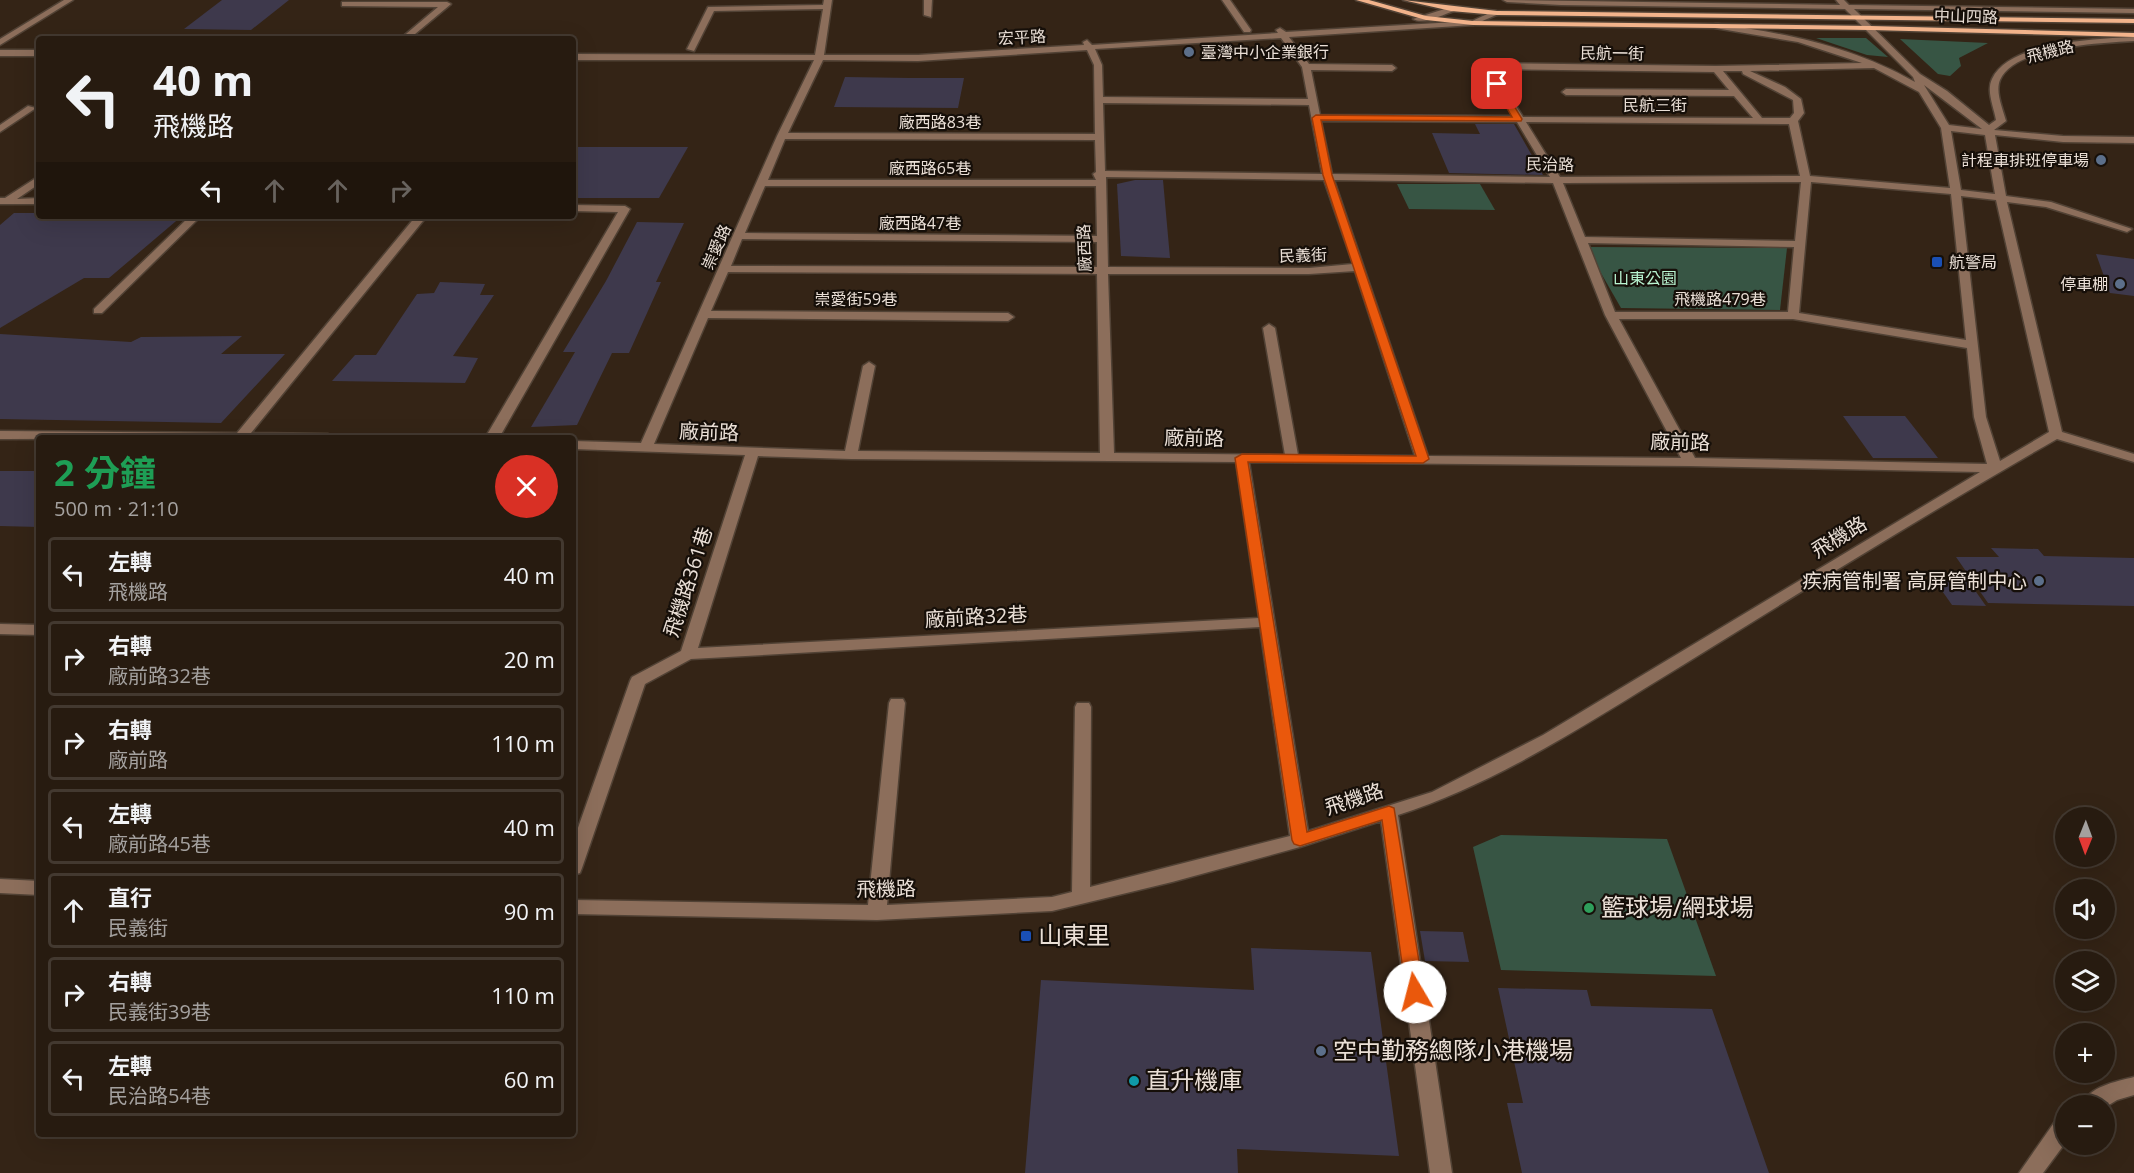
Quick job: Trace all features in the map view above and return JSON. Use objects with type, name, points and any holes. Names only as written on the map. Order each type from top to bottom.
[{"type":"main road","name":"中山四路","points":[[1359,0],[1425,18],[1473,23],[1871,28],[2134,37]]},
{"type":"main road","name":"中山四路","points":[[1407,0],[1451,9],[1497,13],[2134,21]]},
{"type":"street","points":[[0,44],[69,0]]},
{"type":"street","points":[[928,0],[928,15]]},
{"type":"street","points":[[1226,0],[1247,30]]},
{"type":"street","points":[[1507,0],[1844,3],[2132,12]]},
{"type":"street","points":[[2118,0],[2132,12]]},
{"type":"street","points":[[345,4],[448,2]]},
{"type":"street","points":[[408,36],[448,2]]},
{"type":"street","points":[[691,49],[711,9],[827,3]]},
{"type":"street","name":"崇愛路","points":[[645,449],[820,54],[827,3]]},
{"type":"street","points":[[1844,3],[1917,76],[1944,93],[1990,131],[2001,198],[2055,434],[2134,458]]},
{"type":"street","name":"宏平路","points":[[576,49],[691,49],[918,58],[1247,30],[1282,32],[1425,18],[1451,9]]},
{"type":"street","name":"宏平路","points":[[1088,44],[1473,23],[1497,13]]},
{"type":"street","points":[[1718,26],[1830,46],[1879,65],[1922,90]]},
{"type":"street","name":"民義街","points":[[724,269],[1309,271],[1359,267],[1327,175],[1306,68],[1282,32]]},
{"type":"street","name":"飛機路","points":[[1990,131],[2001,121],[1995,87],[1996,79],[2003,70],[2017,60],[2055,47],[2134,37]]},
{"type":"street","points":[[0,44],[36,45]]},
{"type":"street","name":"廠西路","points":[[1088,44],[1098,65],[1100,239],[1107,457]]},
{"type":"street","points":[[0,53],[36,53]]},
{"type":"street","points":[[0,60],[12,53]]},
{"type":"street","name":"宏平路","points":[[576,57],[820,54]]},
{"type":"street","name":"民航一街","points":[[1518,119],[1487,66],[1738,69],[1879,65]]},
{"type":"street","points":[[1306,68],[1392,68]]},
{"type":"street","points":[[1716,69],[1760,121]]},
{"type":"street","points":[[1738,69],[1762,78],[1797,99],[1799,113],[1793,121],[1806,179],[1793,316]]},
{"type":"street","points":[[1917,76],[1922,90],[1946,128],[1956,193],[1980,417],[1995,468]]},
{"type":"street","points":[[1566,92],[1738,93]]},
{"type":"street","points":[[1098,100],[1313,102]]},
{"type":"street","points":[[0,129],[31,108]]},
{"type":"street","name":"民航三街","points":[[1316,118],[1793,121]]},
{"type":"street","points":[[1518,119],[1557,180],[1611,315],[1690,462]]},
{"type":"street","points":[[1946,128],[2063,139],[2134,140]]},
{"type":"street","name":"廠西路83巷","points":[[782,136],[1098,137]]},
{"type":"street","name":"民治路","points":[[1099,178],[1327,175],[1557,180],[1806,179],[1917,187],[2047,204],[2127,229]]},
{"type":"street","name":"廠西路65巷","points":[[762,183],[1099,178]]},
{"type":"street","points":[[2,202],[36,180]]},
{"type":"street","points":[[2,202],[36,201]]},
{"type":"street","points":[[494,435],[625,209],[576,208]]},
{"type":"street","points":[[98,311],[193,219]]},
{"type":"street","points":[[243,435],[420,219]]},
{"type":"street","name":"廠西路47巷","points":[[738,236],[1100,239]]},
{"type":"street","points":[[1581,240],[1800,244]]},
{"type":"street","points":[[1359,267],[1423,459]]},
{"type":"street","name":"崇愛街59巷","points":[[704,314],[1008,317]]},
{"type":"street","name":"飛機路479巷","points":[[1611,315],[1793,316],[1973,345]]},
{"type":"street","points":[[1269,328],[1292,459]]},
{"type":"street","points":[[851,455],[869,366]]},
{"type":"street","name":"飛機路","points":[[576,907],[877,913],[1052,904],[1300,840],[1389,812],[1438,796],[1549,739],[1995,468],[2055,434]]},
{"type":"street","points":[[0,435],[36,435]]},
{"type":"street","name":"廠前路","points":[[576,445],[851,455],[1690,462],[1995,468]]},
{"type":"street","name":"飛機路361巷","points":[[576,860],[639,681],[688,654],[752,453]]},
{"type":"street","points":[[1242,458],[1300,840]]},
{"type":"street","name":"廠前路32巷","points":[[688,654],[1266,622]]},
{"type":"street","points":[[0,629],[36,630]]},
{"type":"street","points":[[877,913],[897,703]]},
{"type":"street","points":[[1081,897],[1083,707]]},
{"type":"street","points":[[1389,812],[1441,1173]]},
{"type":"street","points":[[0,886],[36,888]]},
{"type":"street","points":[[2107,1095],[2134,1086]]},
{"type":"street","points":[[2030,1173],[2055,1139]]},
{"type":"green space","points":[[1816,38],[1866,38],[1888,57],[1867,55]]},
{"type":"green space","points":[[1900,39],[1988,43],[1959,58],[1961,66],[1950,76],[1938,74]]},
{"type":"green space","points":[[1397,184],[1480,184],[1495,210],[1409,209]]},
{"type":"green space","name":"山東公園","points":[[1586,247],[1787,248],[1780,310],[1621,308]]},
{"type":"green space","name":"籃球場/網球場","points":[[1501,835],[1667,839],[1716,976],[1501,970],[1473,847]]},
{"type":"building","points":[[222,0],[289,0],[251,30],[184,29]]},
{"type":"building","points":[[845,77],[964,78],[958,108],[834,107]]},
{"type":"building","points":[[1475,124],[1514,124],[1543,175],[1449,173],[1432,133],[1480,134]]},
{"type":"building","points":[[576,147],[688,147],[659,198],[576,198]]},
{"type":"building","points":[[1135,180],[1163,180],[1170,258],[1121,256],[1117,184]]},
{"type":"building","points":[[14,213],[36,213],[36,219],[178,219],[109,278],[84,278],[0,328],[0,225]]},
{"type":"building","points":[[637,222],[684,223],[656,282],[661,282],[629,353],[612,353],[577,425],[531,427],[575,352],[563,352],[606,281]]},
{"type":"building","name":"停車棚","points":[[2096,254],[2134,259],[2134,296],[2110,293]]},
{"type":"building","points":[[440,282],[485,284],[480,295],[494,295],[453,356],[478,358],[465,383],[332,381],[355,355],[376,355],[417,294],[434,293]]},
{"type":"building","points":[[0,334],[131,342],[141,337],[242,336],[221,354],[285,354],[221,423],[0,419]]},
{"type":"building","points":[[1843,416],[1905,416],[1938,458],[1873,458]]},
{"type":"building","points":[[0,471],[36,471],[36,527],[0,526]]},
{"type":"building","name":"疾病管制署 高屏管制中心","points":[[1991,548],[2038,549],[2044,556],[2134,558],[2134,606],[1988,603],[1956,557],[1999,557]]},
{"type":"building","points":[[1933,578],[1967,579],[1986,606],[1952,605]]},
{"type":"building","points":[[1420,931],[1463,932],[1469,962],[1425,961]]},
{"type":"building","points":[[1251,948],[1371,952],[1399,1156],[1237,1149],[1238,1173],[1025,1173],[1041,980],[1254,990]]},
{"type":"building","points":[[1498,988],[1587,990],[1591,1006],[1712,1009],[1769,1173],[1522,1173],[1507,1103],[1523,1103]]},
{"type":"place","name":"臺灣中小企業銀行","points":[[1189,52]]},
{"type":"place","name":"計程車排班停車場","points":[[2101,160]]},
{"type":"place","name":"航警局","points":[[1937,262]]},
{"type":"place","name":"停車棚","points":[[2120,284]]},
{"type":"place","name":"疾病管制署 高屏管制中心","points":[[2039,581]]},
{"type":"place","name":"籃球場/網球場","points":[[1589,908]]},
{"type":"place","name":"山東里","points":[[1026,936]]},
{"type":"place","name":"空中勤務總隊小港機場","points":[[1321,1051]]},
{"type":"place","name":"直升機庫","points":[[1134,1081]]},
{"type":"route","points":[[1415,992],[1389,812],[1300,840],[1242,458],[1423,459],[1327,175],[1316,118],[1518,119],[1497,84]]}]
